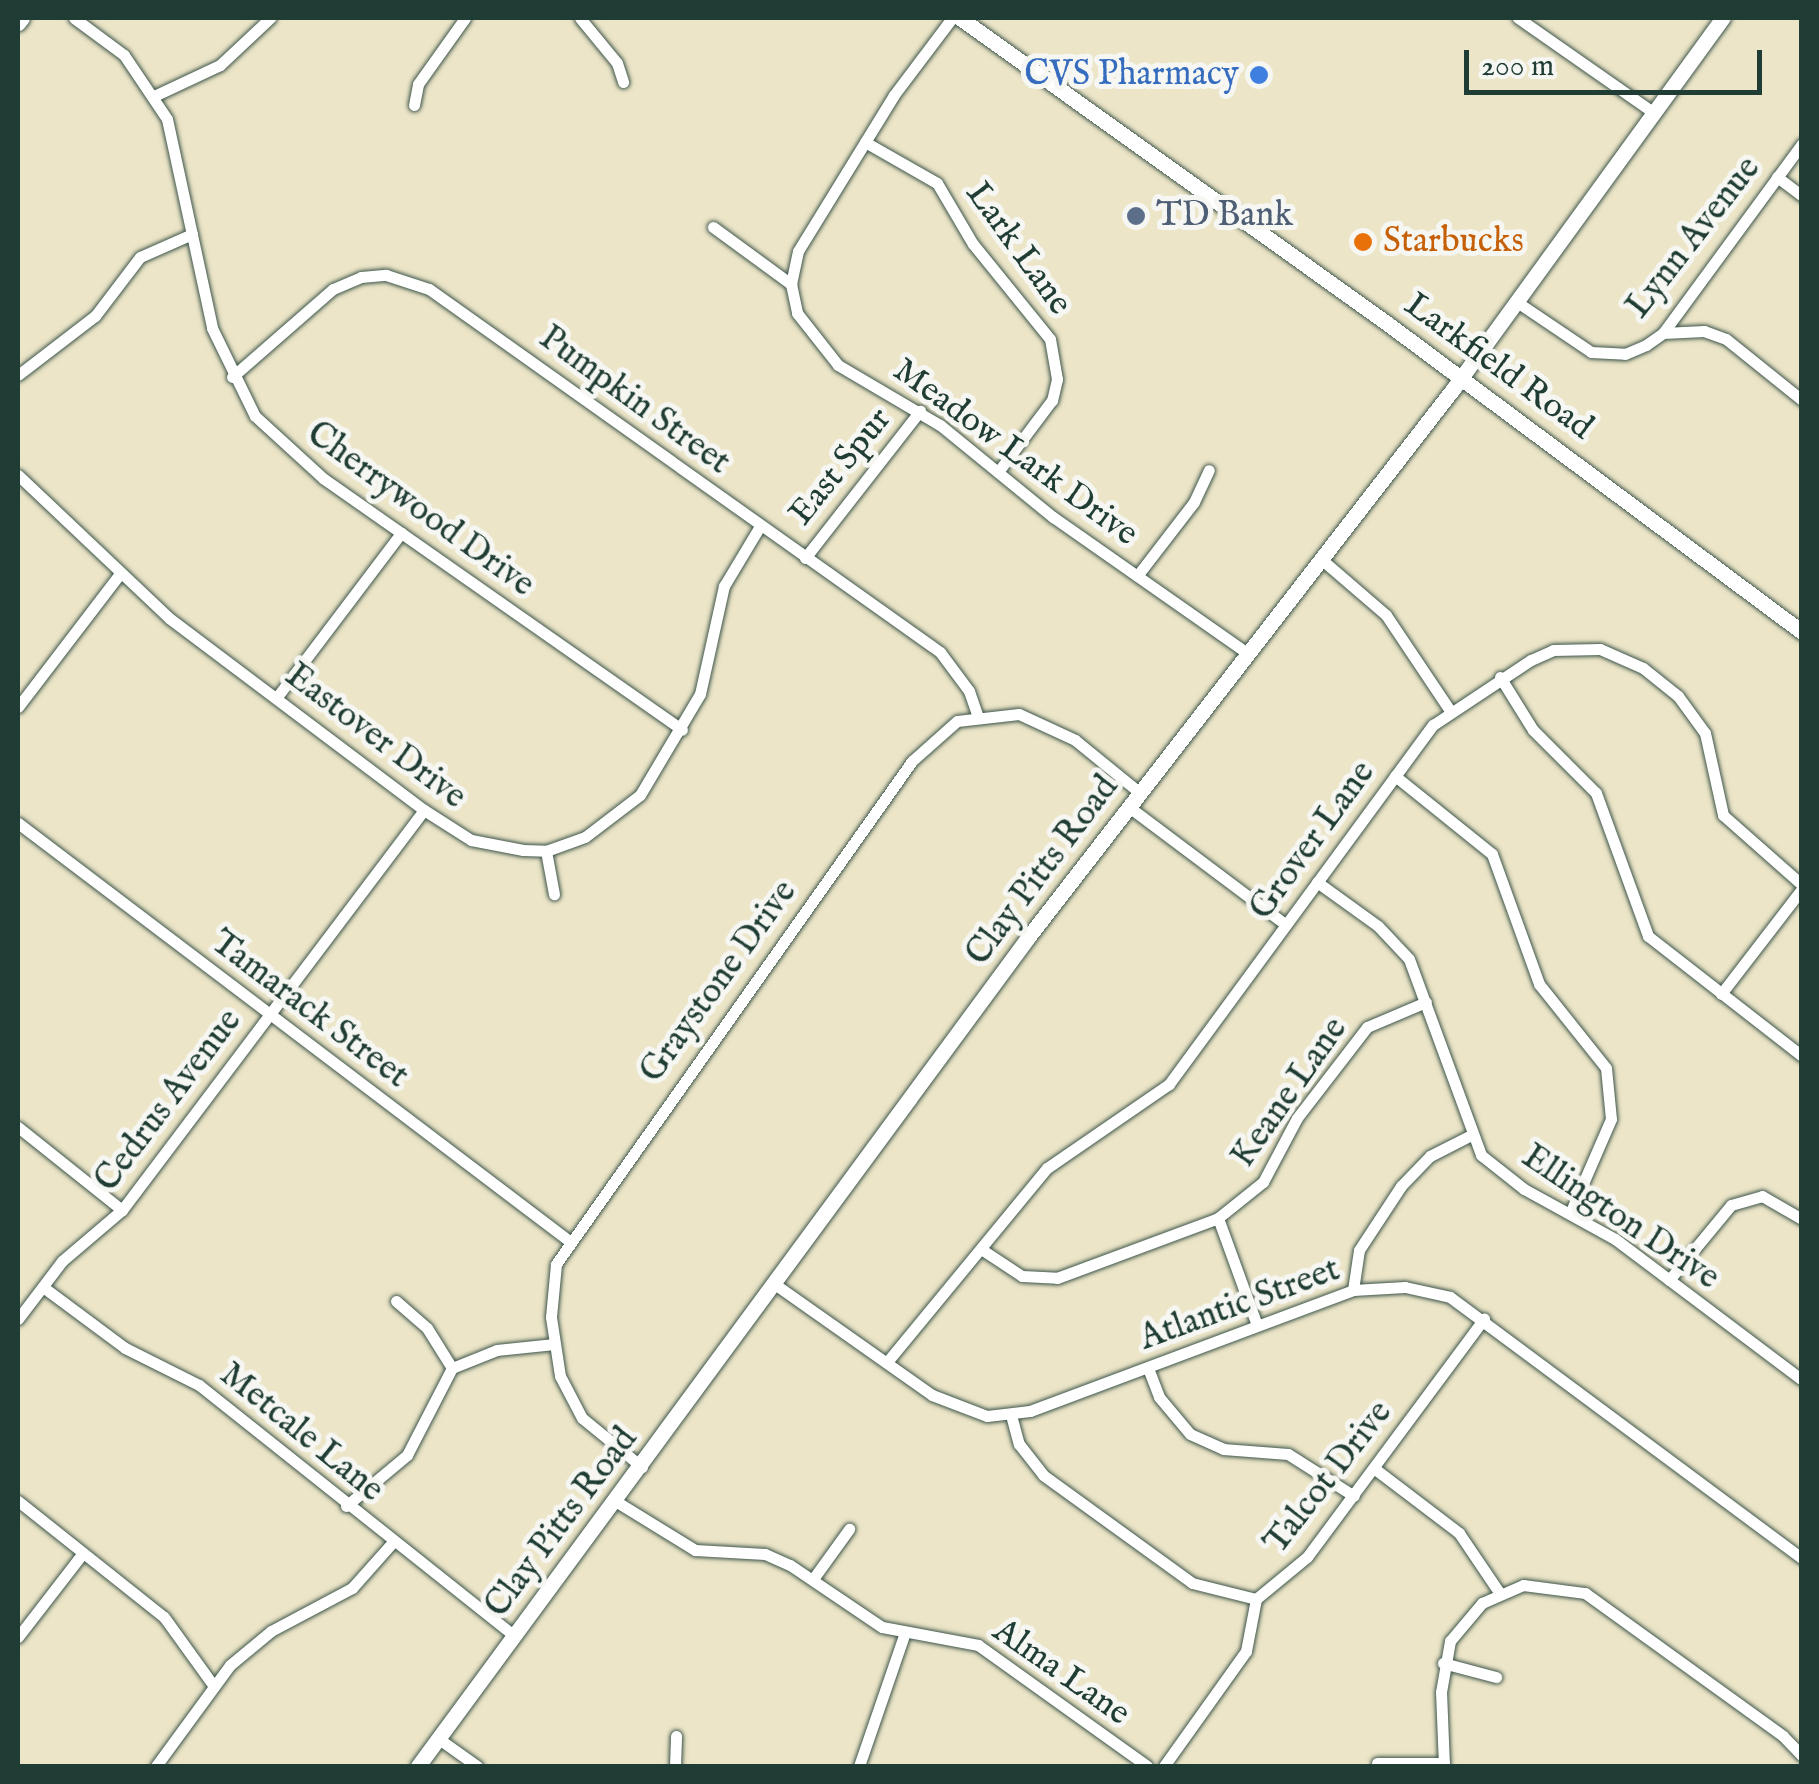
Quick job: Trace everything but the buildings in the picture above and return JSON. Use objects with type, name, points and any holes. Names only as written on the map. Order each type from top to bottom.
[{"type":"street","name":"Cherrywood Drive","points":[[74,18],[124,56],[167,120],[212,328],[232,377],[256,416],[292,455],[682,730]]},
{"type":"street","points":[[154,96],[220,66],[270,18]]},
{"type":"street","points":[[414,105],[418,84],[464,18]]},
{"type":"street","points":[[580,18],[617,63],[623,82]]},
{"type":"street","points":[[713,228],[791,284],[798,251],[865,142],[952,18]]},
{"type":"street","name":"Larkfield Road","points":[[960,18],[1461,377],[1802,632]]},
{"type":"street","points":[[1518,18],[1650,110]]},
{"type":"street","name":"Clay Pitts Road","points":[[418,1766],[1140,793],[1517,302],[1650,110],[1723,18]]},
{"type":"street","name":"Lark Lane","points":[[865,142],[937,183],[973,244],[1050,339],[1058,379],[1052,400],[998,472]]},
{"type":"street","name":"Lynn Avenue","points":[[1517,302],[1591,352],[1626,354],[1663,333],[1802,144]]},
{"type":"street","points":[[1777,177],[1802,196]]},
{"type":"street","points":[[18,375],[95,316],[140,257],[192,234]]},
{"type":"street","name":"Pumpkin Street","points":[[232,377],[334,289],[361,277],[408,280],[457,308],[940,652],[969,691],[976,714]]},
{"type":"street","name":"Meadow Lark Drive","points":[[791,284],[797,314],[823,353],[920,412],[1137,576],[1248,653]]},
{"type":"street","points":[[1663,333],[1704,332],[1726,339],[1802,400]]},
{"type":"street","name":"East Spur","points":[[805,558],[920,412]]},
{"type":"street","points":[[1137,576],[1194,502],[1209,470]]},
{"type":"street","name":"Eastover Drive","points":[[18,475],[119,575],[424,810],[471,840],[546,851]]},
{"type":"street","points":[[554,894],[546,851],[621,815],[682,730],[712,660],[724,586],[760,526]]},
{"type":"street","points":[[276,697],[401,533]]},
{"type":"street","points":[[1321,559],[1386,615],[1449,709]]},
{"type":"street","points":[[18,707],[119,575]]},
{"type":"street","name":"Grover Lane","points":[[887,1362],[1047,1168],[1169,1084],[1394,776],[1449,709],[1500,677],[1553,650],[1577,648],[1600,650],[1643,668],[1695,714],[1711,753],[1723,815],[1802,887]]},
{"type":"street","points":[[1500,677],[1533,730],[1596,794],[1648,936],[1802,1056]]},
{"type":"street","points":[[976,714],[1037,718],[1140,793]]},
{"type":"street","name":"Graystone Drive","points":[[642,1468],[582,1418],[560,1376],[552,1292],[568,1240],[912,761],[939,732],[976,714]]},
{"type":"street","points":[[1394,776],[1492,854],[1539,984],[1606,1068],[1611,1119],[1571,1211]]},
{"type":"street","points":[[1130,807],[1286,925]]},
{"type":"street","name":"Cedrus Avenue","points":[[18,1319],[42,1287],[122,1210],[424,810]]},
{"type":"street","name":"Tamarack Street","points":[[18,823],[568,1240]]},
{"type":"street","name":"Ellington Drive","points":[[1317,882],[1394,941],[1426,1002],[1470,1135],[1510,1180],[1571,1211],[1801,1379]]},
{"type":"street","points":[[1721,994],[1802,887]]},
{"type":"street","name":"Keane Lane","points":[[981,1249],[1022,1276],[1057,1278],[1218,1218],[1262,1182],[1297,1118],[1367,1028],[1426,1002]]},
{"type":"street","points":[[18,1127],[122,1210]]},
{"type":"street","points":[[1353,1290],[1359,1250],[1408,1178],[1430,1156],[1470,1135]]},
{"type":"street","points":[[1669,1280],[1731,1206],[1762,1196],[1802,1219]]},
{"type":"street","points":[[1218,1218],[1257,1325]]},
{"type":"street","name":"Atlantic Street","points":[[776,1285],[952,1407],[1011,1415],[1353,1290],[1424,1291],[1450,1297],[1802,1558]]},
{"type":"street","name":"Metcale Lane","points":[[42,1287],[125,1348],[199,1385],[346,1506],[515,1636]]},
{"type":"street","points":[[396,1301],[427,1328],[452,1368]]},
{"type":"street","name":"Talcot Drive","points":[[1011,1415],[1020,1444],[1043,1476],[1192,1583],[1256,1599],[1298,1568],[1376,1469],[1484,1319]]},
{"type":"street","points":[[346,1506],[408,1455],[452,1368],[497,1350],[554,1344]]},
{"type":"street","points":[[1148,1368],[1166,1408],[1190,1434],[1223,1449],[1288,1454],[1354,1496]]},
{"type":"street","points":[[1376,1469],[1459,1533],[1499,1592]]},
{"type":"street","points":[[18,1502],[182,1634],[213,1685]]},
{"type":"street","name":"Alma Lane","points":[[617,1502],[695,1550],[766,1554],[813,1579],[862,1617],[904,1635],[978,1644],[1147,1766]]},
{"type":"street","points":[[813,1579],[849,1529]]},
{"type":"street","points":[[156,1766],[213,1685],[272,1630],[352,1588],[393,1542]]},
{"type":"street","points":[[18,1637],[82,1552]]},
{"type":"street","points":[[1377,1763],[1444,1764],[1443,1662],[1464,1620],[1499,1592],[1556,1585],[1585,1593],[1784,1736],[1802,1756]]},
{"type":"street","points":[[1164,1766],[1246,1651],[1256,1599]]},
{"type":"street","points":[[859,1766],[904,1635]]},
{"type":"street","points":[[1443,1662],[1496,1677]]},
{"type":"street","points":[[676,1736],[676,1766]]},
{"type":"street","points":[[440,1739],[477,1766]]},
{"type":"place","name":"CVS Pharmacy","points":[[1259,75]]},
{"type":"place","name":"TD Bank","points":[[1136,216]]},
{"type":"place","name":"Starbucks","points":[[1363,242]]}]
